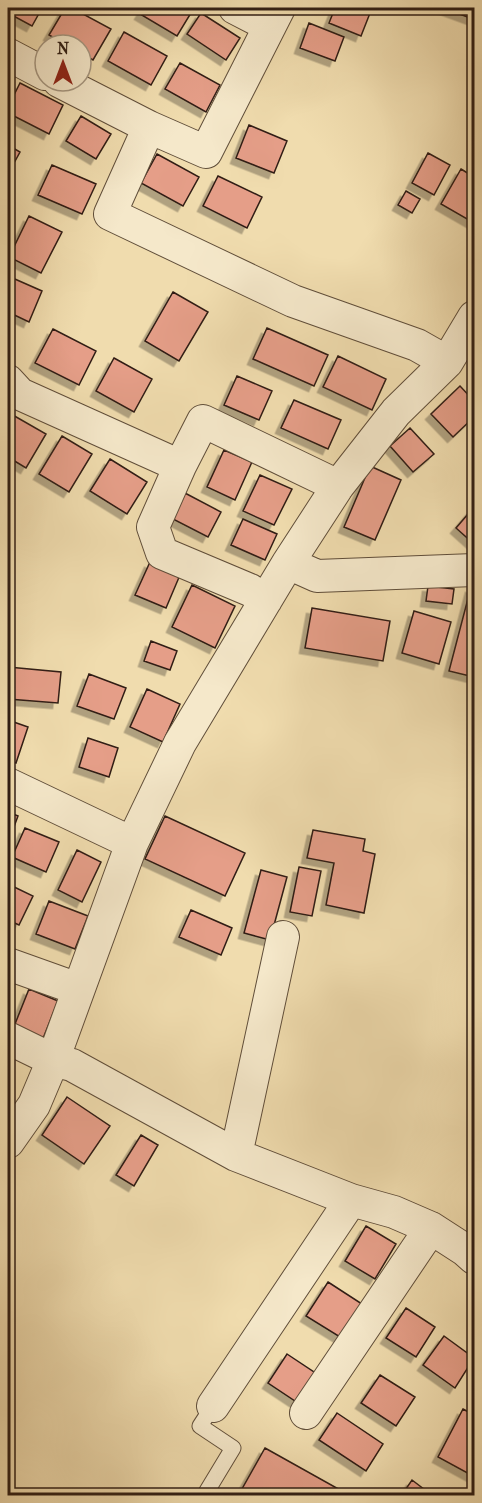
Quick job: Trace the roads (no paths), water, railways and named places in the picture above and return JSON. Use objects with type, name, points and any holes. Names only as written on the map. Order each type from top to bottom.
[{"type":"street","points":[[83,93],[149,127],[206,152],[274,17],[235,8]]},
{"type":"street","points":[[8,56],[33,68]]},
{"type":"street","points":[[149,127],[110,214],[293,301],[417,345],[447,362]]},
{"type":"street","points":[[8,1142],[34,1105],[53,1060],[132,843],[180,743],[288,563],[338,486],[396,412],[447,362],[474,316]]},
{"type":"street","points":[[8,381],[20,394],[180,466]]},
{"type":"street","points":[[266,600],[250,590],[162,553],[153,527],[202,421],[338,486]]},
{"type":"street","points":[[288,563],[317,576],[474,570]]},
{"type":"street","points":[[8,784],[132,843]]},
{"type":"street","points":[[236,1155],[283,937]]},
{"type":"street","points":[[8,964],[78,988]]},
{"type":"street","points":[[8,1038],[53,1060],[72,1065],[236,1155],[351,1200],[394,1212],[431,1228],[474,1258]]},
{"type":"street","points":[[213,1406],[351,1200]]},
{"type":"street","points":[[306,1413],[431,1228]]},
{"type":"lane","points":[[204,1496],[233,1448],[200,1426],[213,1406]]}]
